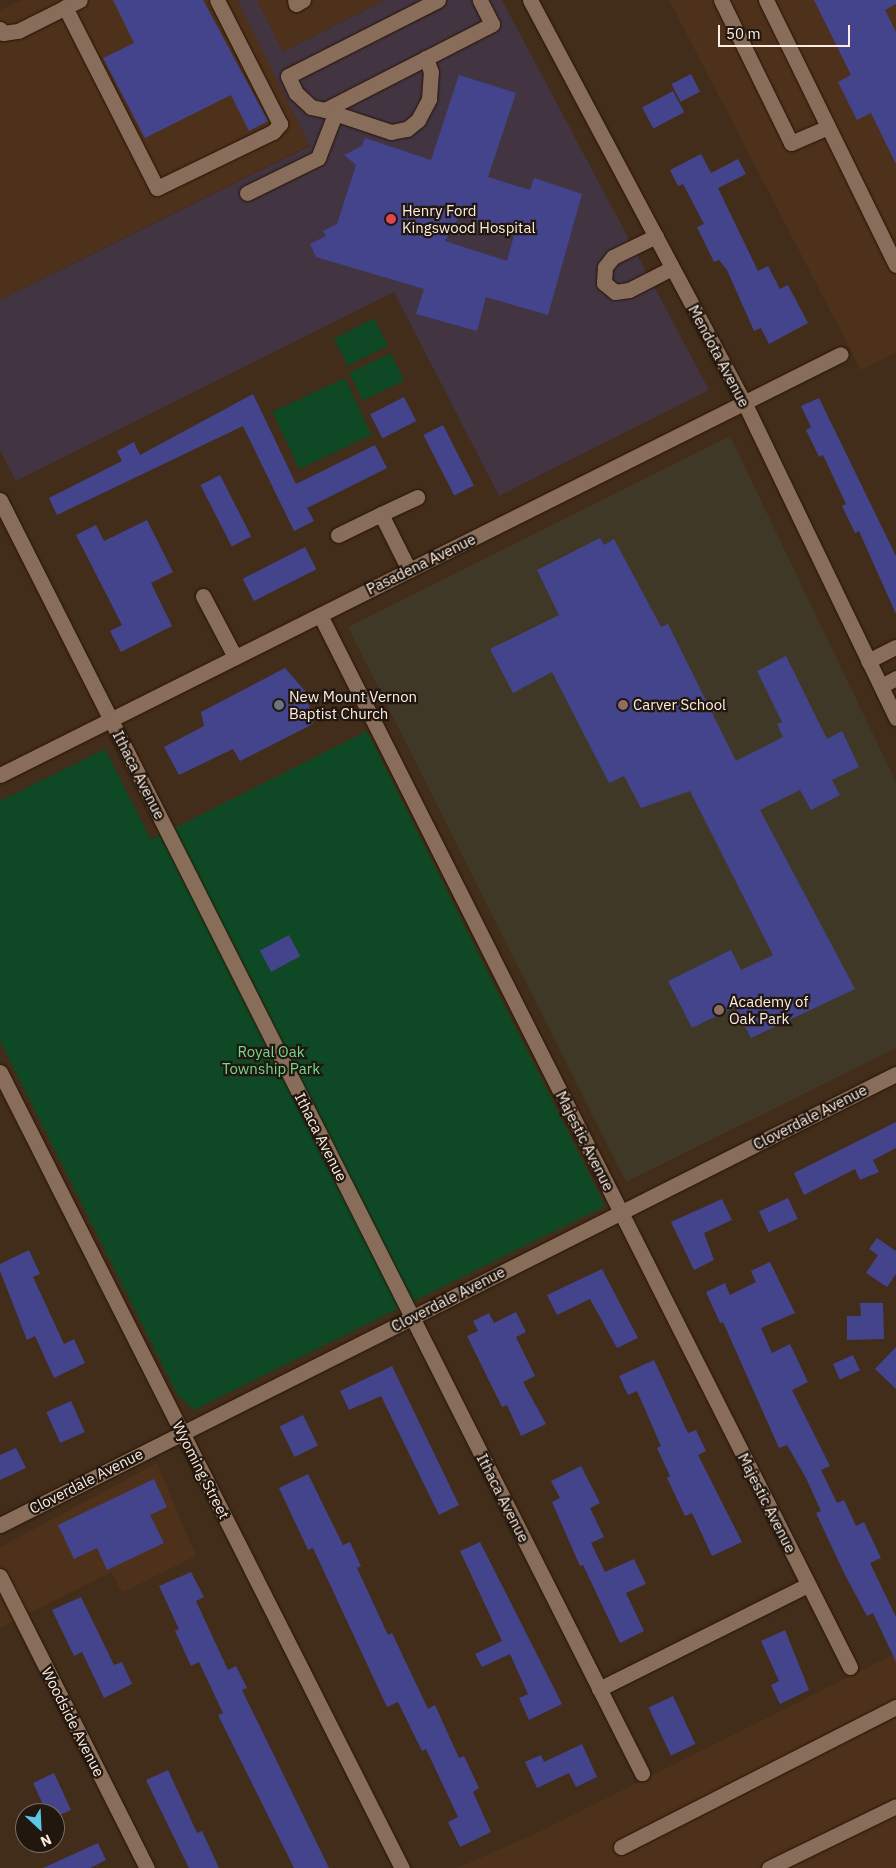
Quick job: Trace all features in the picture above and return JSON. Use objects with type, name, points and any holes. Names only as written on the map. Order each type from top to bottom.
[{"type":"street","points":[[0,30],[3,33],[18,31],[80,0]]},
{"type":"street","points":[[65,7],[157,188],[273,132],[280,124],[217,0]]},
{"type":"street","points":[[294,0],[296,4],[303,0]]},
{"type":"street","points":[[426,58],[431,72],[429,98],[418,120],[407,129],[391,132],[311,107],[296,93],[288,76],[438,0]]},
{"type":"street","name":"Mendota Avenue","points":[[530,0],[744,402],[896,718]]},
{"type":"street","points":[[721,0],[791,143],[828,127]]},
{"type":"street","points":[[766,0],[896,265]]},
{"type":"street","points":[[247,193],[318,158],[330,112],[426,58],[492,24],[487,2]]},
{"type":"street","points":[[656,236],[613,257],[605,267],[604,283],[615,292],[629,290],[672,268]]},
{"type":"street","name":"Pasadena Avenue","points":[[0,775],[841,354]]},
{"type":"street","points":[[338,535],[418,497]]},
{"type":"street","name":"Ithaca Avenue","points":[[0,500],[642,1773]]},
{"type":"street","points":[[381,514],[409,570]]},
{"type":"street","points":[[203,596],[235,657]]},
{"type":"street","name":"Majestic Avenue","points":[[320,615],[850,1667]]},
{"type":"street","points":[[868,661],[896,647]]},
{"type":"street","points":[[881,686],[896,678]]},
{"type":"street","name":"Wyoming Street","points":[[0,1072],[402,1868]]},
{"type":"street","name":"Cloverdale Avenue","points":[[0,1525],[896,1074]]},
{"type":"street","name":"Woodside Avenue","points":[[0,1576],[147,1868]]},
{"type":"street","points":[[599,1689],[808,1585]]},
{"type":"street","points":[[621,1847],[896,1707]]},
{"type":"street","points":[[769,1868],[896,1806]]},
{"type":"shaded area","points":[[21,0],[237,0],[310,145],[0,300],[0,10]]},
{"type":"shaded area","name":"Henry Ford Kingswood Hospital","points":[[237,0],[257,0],[283,52],[385,0],[502,0],[709,390],[499,496],[394,292],[16,481],[0,450],[0,300],[310,146]]},
{"type":"shaded area","points":[[257,0],[385,0],[283,52]]},
{"type":"shaded area","points":[[669,0],[896,0],[896,353],[861,370]]},
{"type":"shaded area","name":"Carver School","points":[[730,436],[896,782],[896,1048],[626,1182],[348,627]]},
{"type":"shaded area","points":[[157,1463],[196,1556],[122,1593],[111,1572],[0,1628],[0,1547]]},
{"type":"shaded area","points":[[896,1653],[896,1868],[457,1868],[539,1832]]},
{"type":"green space","points":[[374,318],[388,346],[348,366],[334,338]]},
{"type":"green space","points":[[391,353],[404,381],[362,401],[349,372]]},
{"type":"green space","points":[[345,378],[372,435],[299,469],[272,412]]},
{"type":"green space","name":"Royal Oak Township Park","points":[[367,731],[605,1206],[194,1410],[178,1396],[0,1041],[0,801],[105,749],[151,840]]},
{"type":"building","points":[[113,0],[203,0],[268,121],[249,131],[231,95],[145,138],[103,58],[134,43]]},
{"type":"building","points":[[814,0],[896,0],[896,4],[885,10],[896,32],[896,164],[871,113],[857,120],[838,82],[851,75]]},
{"type":"building","points":[[691,74],[700,92],[680,102],[671,84]]},
{"type":"building","points":[[459,75],[516,93],[488,177],[530,190],[534,178],[582,194],[548,315],[486,297],[477,331],[416,314],[424,289],[316,257],[310,244],[326,236],[323,231],[337,224],[356,165],[344,155],[362,146],[365,138],[431,160]],"holes":[[[460,215],[515,232],[507,261],[445,241]]]},
{"type":"building","points":[[673,91],[684,112],[653,129],[642,107]]},
{"type":"building","points":[[701,154],[711,173],[738,159],[746,174],[718,188],[758,271],[768,266],[780,289],[788,285],[808,323],[769,344],[761,328],[754,331],[727,270],[719,260],[714,262],[697,227],[704,224],[683,184],[678,186],[670,170]]},
{"type":"building","points":[[253,394],[296,484],[375,445],[387,468],[307,508],[314,521],[294,531],[243,426],[57,515],[49,498],[122,461],[117,451],[134,442],[140,455]]},
{"type":"building","points":[[404,397],[416,421],[382,438],[370,414]]},
{"type":"building","points":[[819,398],[896,556],[896,614],[859,531],[855,533],[842,506],[846,504],[823,455],[819,457],[806,430],[811,427],[801,406]]},
{"type":"building","points":[[443,425],[474,486],[454,496],[423,435]]},
{"type":"building","points":[[220,475],[251,536],[232,546],[200,485]]},
{"type":"building","points":[[147,520],[173,572],[151,583],[172,626],[121,652],[110,631],[122,625],[76,535],[96,525],[104,541]]},
{"type":"building","points":[[600,538],[604,545],[614,539],[661,627],[668,624],[736,761],[783,737],[777,724],[782,722],[757,671],[786,656],[827,739],[842,731],[859,767],[832,780],[840,795],[811,810],[800,790],[760,810],[855,989],[751,1038],[735,1007],[692,1028],[668,981],[731,950],[741,970],[773,955],[690,791],[641,808],[624,776],[609,783],[552,672],[513,693],[490,649],[559,615],[537,570]]},
{"type":"building","points":[[305,547],[316,569],[254,601],[243,579]]},
{"type":"building","points":[[285,668],[306,692],[313,724],[240,761],[233,749],[179,775],[164,747],[204,726],[201,712]]},
{"type":"building","points":[[289,935],[300,956],[271,972],[260,950]]},
{"type":"building","points":[[896,1122],[896,1148],[873,1160],[879,1172],[860,1180],[855,1169],[804,1195],[794,1173]]},
{"type":"building","points":[[788,1198],[798,1219],[769,1232],[759,1212]]},
{"type":"building","points":[[722,1199],[732,1220],[704,1233],[714,1260],[694,1270],[671,1222]]},
{"type":"building","points":[[877,1238],[896,1251],[896,1274],[887,1287],[866,1273],[878,1255],[869,1249]]},
{"type":"building","points":[[29,1250],[40,1274],[33,1277],[64,1344],[74,1339],[85,1363],[54,1378],[35,1336],[27,1340],[0,1271],[0,1264]]},
{"type":"building","points":[[770,1262],[795,1313],[761,1328],[772,1353],[790,1344],[808,1382],[792,1390],[830,1466],[821,1470],[837,1503],[844,1500],[856,1526],[864,1522],[881,1558],[870,1563],[896,1617],[896,1662],[873,1613],[867,1616],[845,1575],[816,1513],[821,1511],[806,1478],[787,1445],[779,1448],[723,1322],[720,1323],[706,1292],[725,1283],[730,1295],[756,1282],[751,1271]]},
{"type":"building","points":[[602,1269],[638,1338],[617,1348],[590,1299],[557,1315],[547,1295]]},
{"type":"building","points":[[860,1303],[883,1303],[884,1339],[847,1340],[847,1316],[861,1316]]},
{"type":"building","points":[[516,1312],[526,1332],[516,1337],[535,1376],[523,1382],[546,1424],[521,1436],[507,1405],[502,1407],[467,1336],[478,1331],[473,1321],[489,1313],[494,1323]]},
{"type":"building","points":[[896,1347],[896,1389],[875,1369]]},
{"type":"building","points":[[853,1355],[860,1371],[840,1379],[833,1364]]},
{"type":"building","points":[[654,1360],[688,1433],[696,1430],[706,1451],[698,1455],[742,1542],[712,1556],[692,1513],[685,1516],[667,1478],[670,1476],[657,1448],[661,1446],[637,1391],[628,1395],[619,1376]]},
{"type":"building","points":[[392,1366],[459,1505],[439,1515],[381,1396],[349,1410],[340,1391]]},
{"type":"building","points":[[71,1401],[85,1432],[60,1443],[46,1412]]},
{"type":"building","points":[[303,1415],[318,1446],[295,1457],[280,1426]]},
{"type":"building","points":[[16,1448],[26,1468],[0,1480],[0,1455]]},
{"type":"building","points":[[581,1466],[600,1503],[590,1508],[604,1537],[591,1543],[605,1572],[634,1559],[646,1584],[626,1593],[644,1631],[620,1643],[583,1565],[580,1566],[552,1502],[560,1498],[551,1481]]},
{"type":"building","points":[[308,1474],[343,1545],[350,1542],[361,1566],[357,1568],[388,1635],[392,1633],[428,1709],[435,1705],[459,1758],[464,1756],[479,1788],[473,1792],[491,1832],[460,1847],[448,1822],[458,1817],[426,1749],[422,1751],[398,1702],[387,1707],[313,1548],[308,1550],[279,1488]]},
{"type":"building","points":[[154,1479],[167,1507],[150,1515],[164,1543],[107,1570],[97,1548],[74,1559],[58,1525]]},
{"type":"building","points":[[480,1542],[562,1704],[529,1720],[519,1698],[528,1694],[510,1654],[482,1667],[475,1654],[502,1641],[460,1551]]},
{"type":"building","points":[[191,1572],[204,1597],[196,1601],[228,1670],[236,1666],[247,1688],[242,1690],[329,1868],[294,1868],[218,1715],[223,1713],[199,1662],[191,1666],[175,1631],[179,1629],[159,1586]]},
{"type":"building","points":[[81,1597],[114,1665],[122,1662],[132,1684],[104,1698],[82,1652],[74,1656],[52,1610]]},
{"type":"building","points":[[785,1630],[809,1690],[780,1704],[771,1685],[779,1681],[761,1641]]},
{"type":"building","points":[[673,1696],[695,1744],[671,1755],[649,1707]]},
{"type":"building","points":[[582,1744],[597,1777],[576,1787],[569,1773],[537,1788],[525,1762],[541,1755],[544,1762]]},
{"type":"building","points":[[168,1770],[197,1833],[202,1831],[219,1868],[189,1868],[146,1780]]},
{"type":"building","points":[[54,1773],[71,1810],[65,1813],[65,1803],[42,1803],[33,1783]]},
{"type":"building","points":[[98,1843],[106,1860],[90,1868],[43,1868]]},
{"type":"place","name":"Henry Ford Kingswood Hospital","points":[[391,219]]},
{"type":"place","name":"New Mount Vernon Baptist Church","points":[[279,705]]},
{"type":"place","name":"Carver School","points":[[623,705]]},
{"type":"place","name":"Academy of Oak Park","points":[[719,1010]]}]
